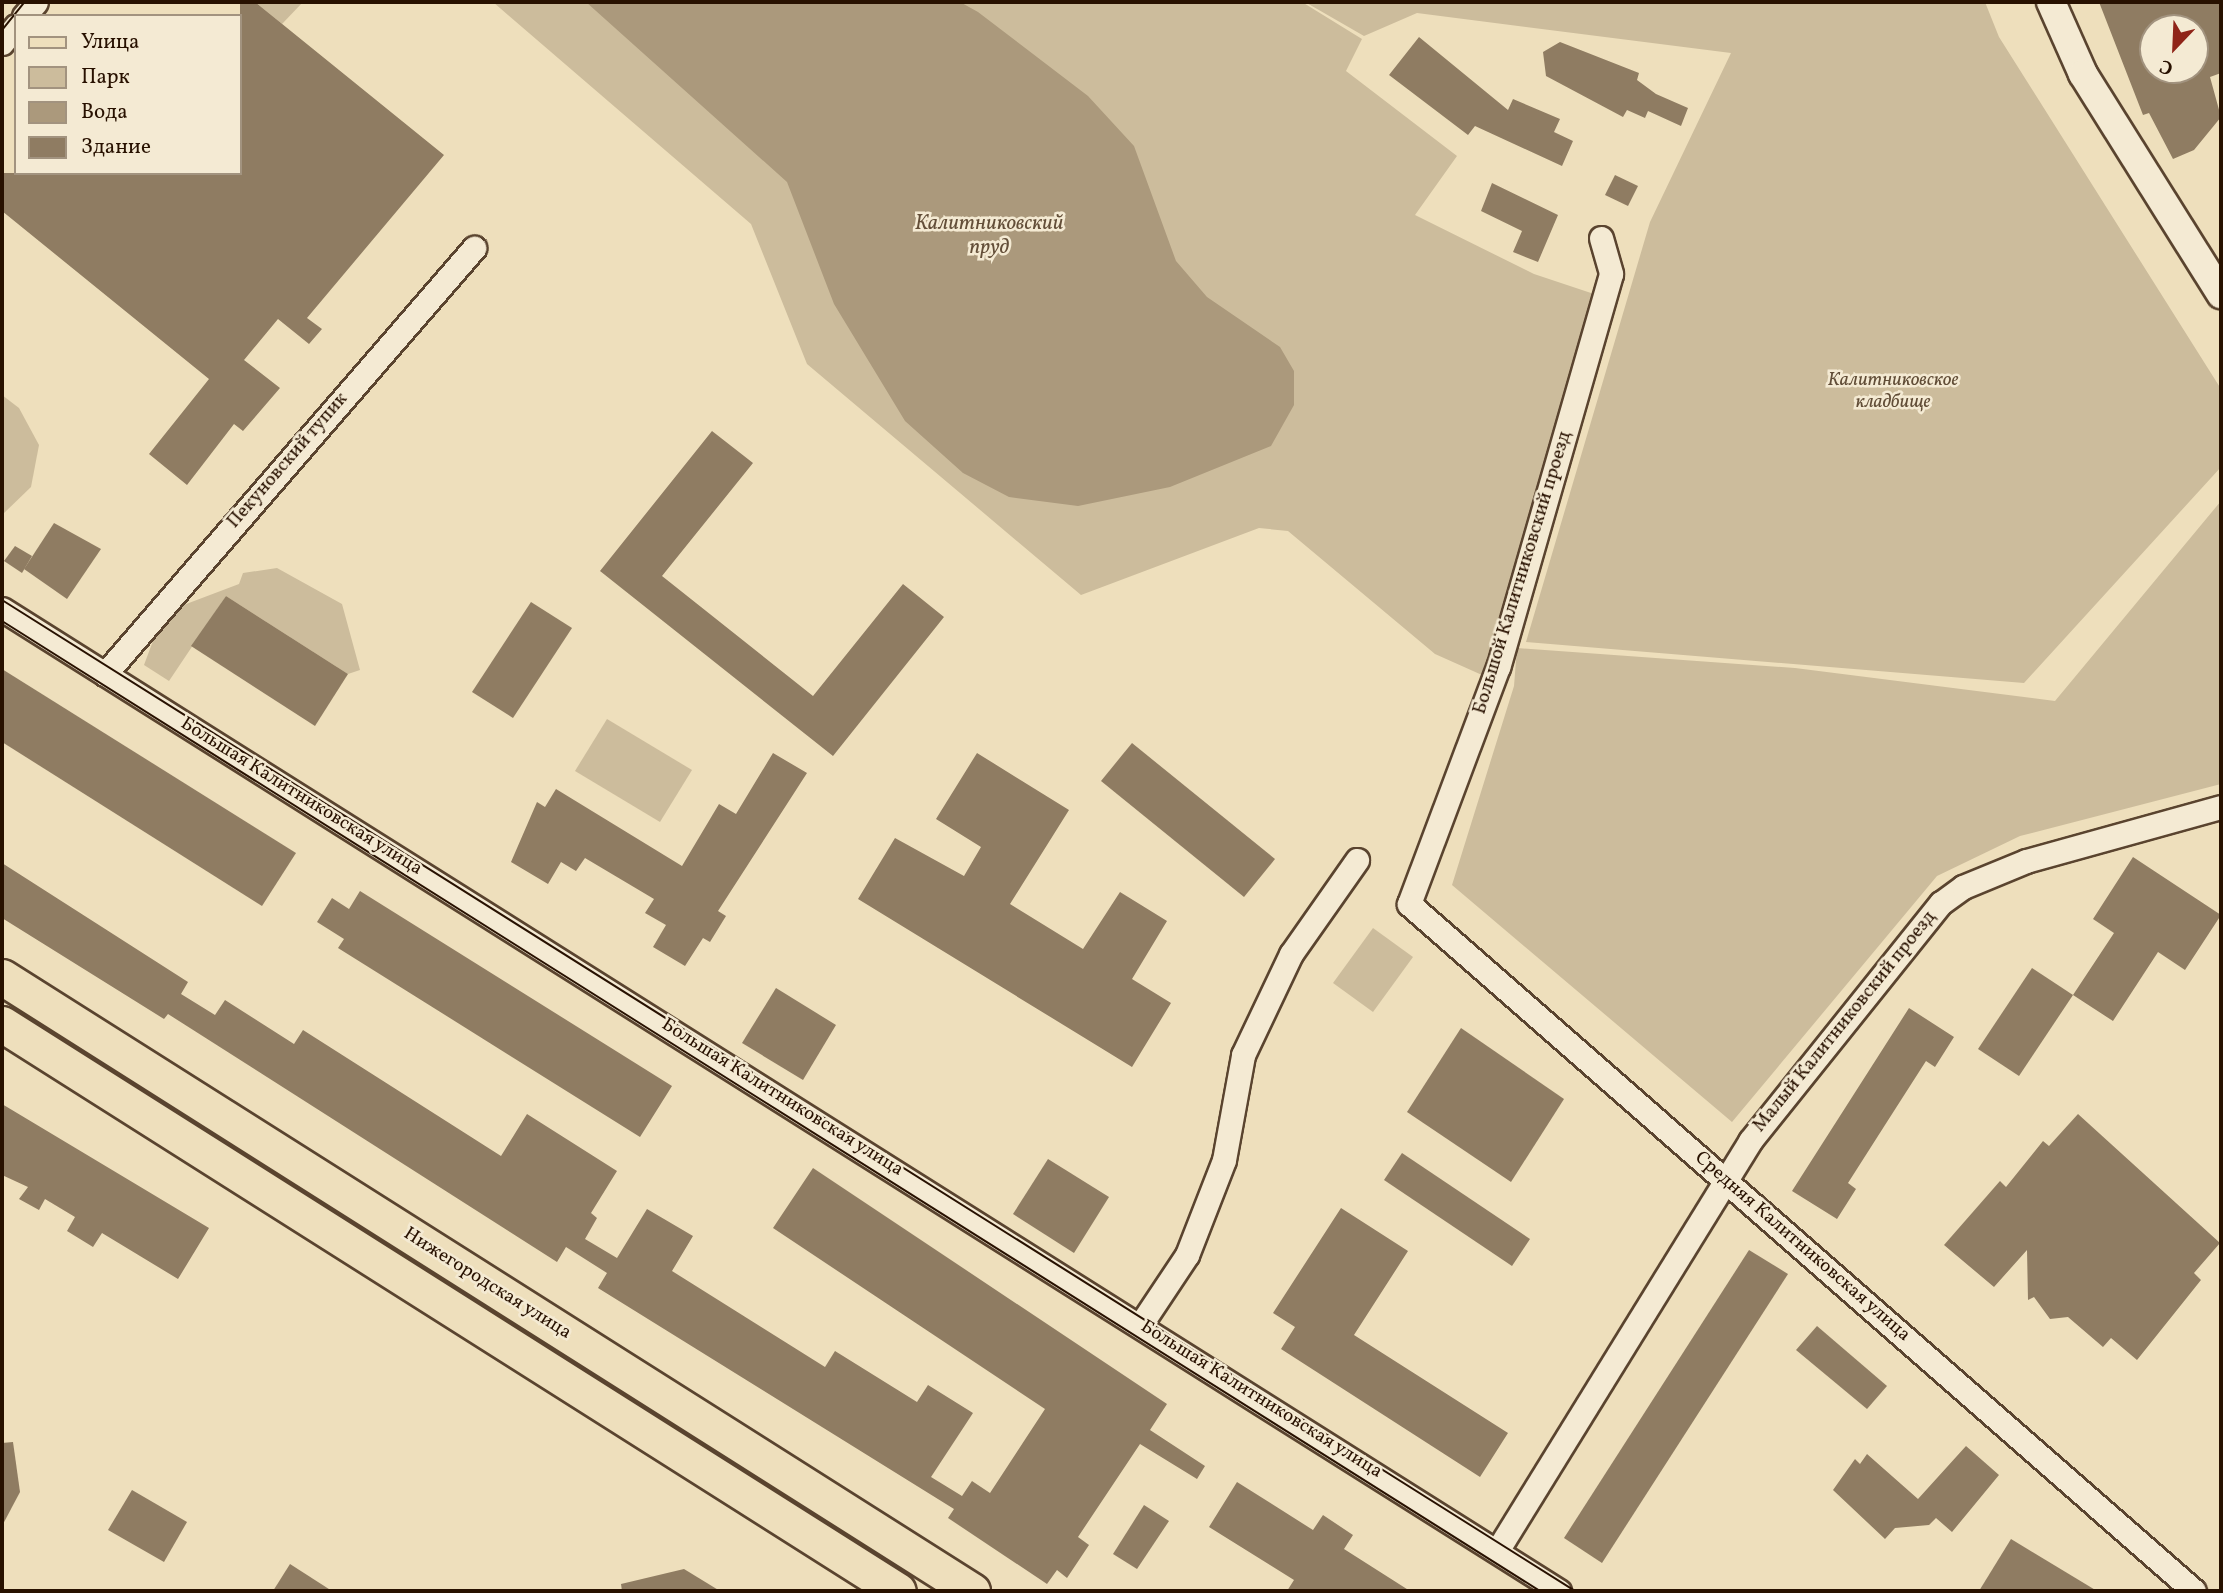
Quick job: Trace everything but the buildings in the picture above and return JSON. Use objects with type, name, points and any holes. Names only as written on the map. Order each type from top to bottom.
[{"type":"main road","name":"Нижегородская улица","points":[[2,977],[972,1591]]},
{"type":"main road","name":"Нижегородская улица","points":[[2,1024],[898,1591]]},
{"type":"street","points":[[2050,2],[2083,74],[2221,294]]},
{"type":"street","points":[[2,43],[14,28]]},
{"type":"street","name":"Большой Калитниковский проезд","points":[[1409,904],[1498,667],[1611,274],[1601,239]]},
{"type":"street","name":"Пекуновский тупик","points":[[105,674],[474,248]]},
{"type":"street","name":"Большая Калитниковская улица","points":[[2,609],[1141,1324],[1559,1591]]},
{"type":"street","name":"Малый Калитниковский проезд","points":[[1497,1551],[1725,1180],[1896,956],[1963,887],[2026,862],[2221,807]]},
{"type":"street","points":[[1141,1324],[1187,1255],[1224,1160],[1243,1055],[1291,954],[1357,860]]},
{"type":"street","name":"Средняя Калитниковская улица","points":[[1409,904],[2194,1591]]},
{"type":"green space","points":[[255,2],[303,2],[282,24]]},
{"type":"green space","points":[[493,2],[1302,2],[1362,39],[1346,71],[1457,156],[1415,215],[1534,274],[1594,294],[1482,675],[1435,654],[1288,531],[1259,528],[1081,595],[807,364],[751,224]]},
{"type":"green space","name":"Калитниковское кладбище","points":[[1305,2],[1985,2],[1999,37],[2221,389],[2221,467],[2024,683],[1526,642],[1650,222],[1731,53],[1417,13],[1364,36]]},
{"type":"green space","points":[[2,395],[19,408],[39,445],[31,487],[2,515]]},
{"type":"green space","points":[[2221,501],[2221,784],[2020,836],[1937,876],[1732,1122],[1452,885],[1514,686],[1517,648],[1795,668],[2055,701]]},
{"type":"green space","points":[[277,568],[342,604],[360,670],[348,674],[226,596],[169,681],[144,665],[160,622],[173,609],[239,584],[243,573]]},
{"type":"green space","points":[[607,719],[692,770],[660,822],[575,771]]},
{"type":"green space","points":[[1373,928],[1413,957],[1373,1012],[1333,983]]},
{"type":"water","name":"Калитниковский пруд","points":[[586,2],[960,2],[978,12],[1088,96],[1134,146],[1176,261],[1207,297],[1280,347],[1294,371],[1294,405],[1271,446],[1170,487],[1078,506],[1009,497],[963,473],[905,421],[834,304],[787,182]]},
{"type":"tram line","points":[[15,14],[25,2]]},
{"type":"tram line","points":[[2,30],[14,15]]},
{"type":"tram line","points":[[2,600],[1575,1591]]},
{"type":"tram line","points":[[2,621],[1540,1591]]}]
